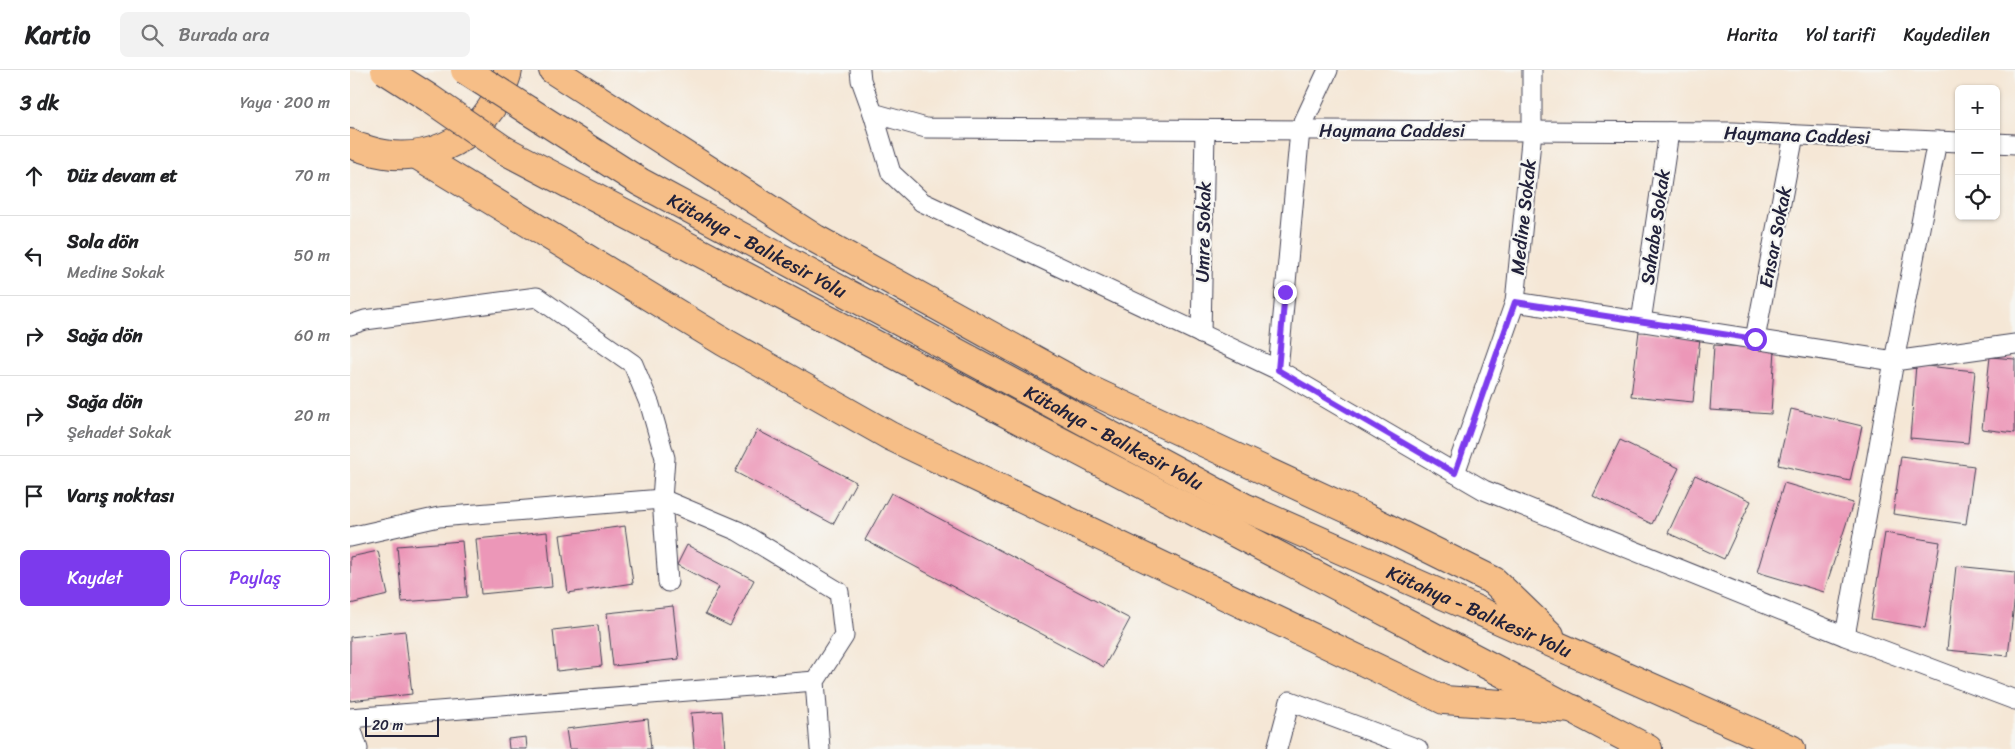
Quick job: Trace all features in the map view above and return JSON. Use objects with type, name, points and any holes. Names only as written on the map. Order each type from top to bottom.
[{"type":"highway","name":"Kütahya - Balıkesir Yolu","points":[[385,70],[504,150],[1648,749]]},
{"type":"highway","name":"Kütahya - Balıkesir Yolu","points":[[465,70],[640,182],[1244,507],[1791,749]]},
{"type":"highway","points":[[351,145],[384,155],[417,155],[447,146],[474,129],[494,105],[508,70]]},
{"type":"highway","points":[[553,70],[816,239],[1086,388],[1365,517],[1494,581],[1563,648]]},
{"type":"highway","points":[[417,155],[724,342],[890,436],[1444,700],[1573,709]]},
{"type":"street","points":[[860,70],[860,80],[873,113],[891,173],[922,202],[1278,370],[1484,490],[1845,636],[2015,700]]},
{"type":"street","points":[[1278,370],[1300,130],[1328,70]]},
{"type":"street","name":"Medine Sokak","points":[[1455,473],[1515,302],[1532,131],[1532,70]]},
{"type":"street","name":"Haymana Caddesi","points":[[873,113],[926,128],[1669,132],[1955,142]]},
{"type":"street","name":"Umre Sokak","points":[[1201,334],[1205,130]]},
{"type":"street","name":"Sahabe Sokak","points":[[1641,322],[1669,132]]},
{"type":"street","name":"Ensar Sokak","points":[[1755,339],[1794,135]]},
{"type":"street","points":[[1845,636],[1894,361],[1937,141]]},
{"type":"street","points":[[2000,143],[2015,144]]},
{"type":"street","points":[[350,325],[365,320],[538,297],[632,364],[650,405],[665,458],[662,500],[668,582]]},
{"type":"street","points":[[1515,302],[1894,361],[2015,344]]},
{"type":"street","points":[[350,537],[439,517],[662,500],[738,531],[839,592],[844,636],[815,681],[820,749]]},
{"type":"street","points":[[350,718],[815,681]]},
{"type":"street","points":[[1277,749],[1290,701],[1418,749]]},
{"type":"street","points":[[350,724],[358,749]]},
{"type":"building","points":[[1639,331],[1700,338],[1693,402],[1631,396]]},
{"type":"building","points":[[1714,345],[1775,349],[1771,414],[1710,410]]},
{"type":"building","points":[[1990,357],[2015,359],[2015,433],[1982,429]]},
{"type":"building","points":[[1916,365],[1975,371],[1968,443],[1910,438]]},
{"type":"building","points":[[1791,409],[1862,426],[1850,481],[1778,465]]},
{"type":"building","points":[[757,430],[856,482],[833,524],[735,472]]},
{"type":"building","points":[[1620,440],[1679,468],[1652,524],[1593,496]]},
{"type":"building","points":[[1901,456],[1974,466],[1966,524],[1893,514]]},
{"type":"building","points":[[1695,475],[1751,501],[1724,559],[1668,533]]},
{"type":"building","points":[[1784,483],[1853,503],[1824,592],[1757,572]]},
{"type":"building","points":[[891,493],[1130,619],[1104,667],[865,540]]},
{"type":"building","points":[[625,526],[633,583],[568,593],[560,535]]},
{"type":"building","points":[[547,532],[552,587],[481,594],[476,539]]},
{"type":"building","points":[[1885,533],[1940,542],[1925,628],[1871,619]]},
{"type":"building","points":[[462,541],[467,597],[402,602],[397,546]]},
{"type":"building","points":[[687,545],[754,580],[730,626],[705,614],[719,587],[677,565]]},
{"type":"building","points":[[378,551],[388,595],[350,604],[350,557]]},
{"type":"building","points":[[1956,566],[2015,572],[2015,595],[2008,656],[1947,650]]},
{"type":"building","points":[[673,606],[679,659],[613,666],[607,613]]},
{"type":"building","points":[[598,625],[602,666],[557,671],[553,630]]},
{"type":"building","points":[[405,631],[412,694],[350,701],[350,637]]},
{"type":"building","points":[[722,711],[725,749],[694,749],[691,713]]},
{"type":"building","points":[[648,719],[651,749],[569,749],[566,729]]},
{"type":"building","points":[[526,737],[527,749],[509,749],[508,739]]},
{"type":"route","points":[[1285,292],[1278,370],[1455,473],[1515,302],[1755,339]]}]
